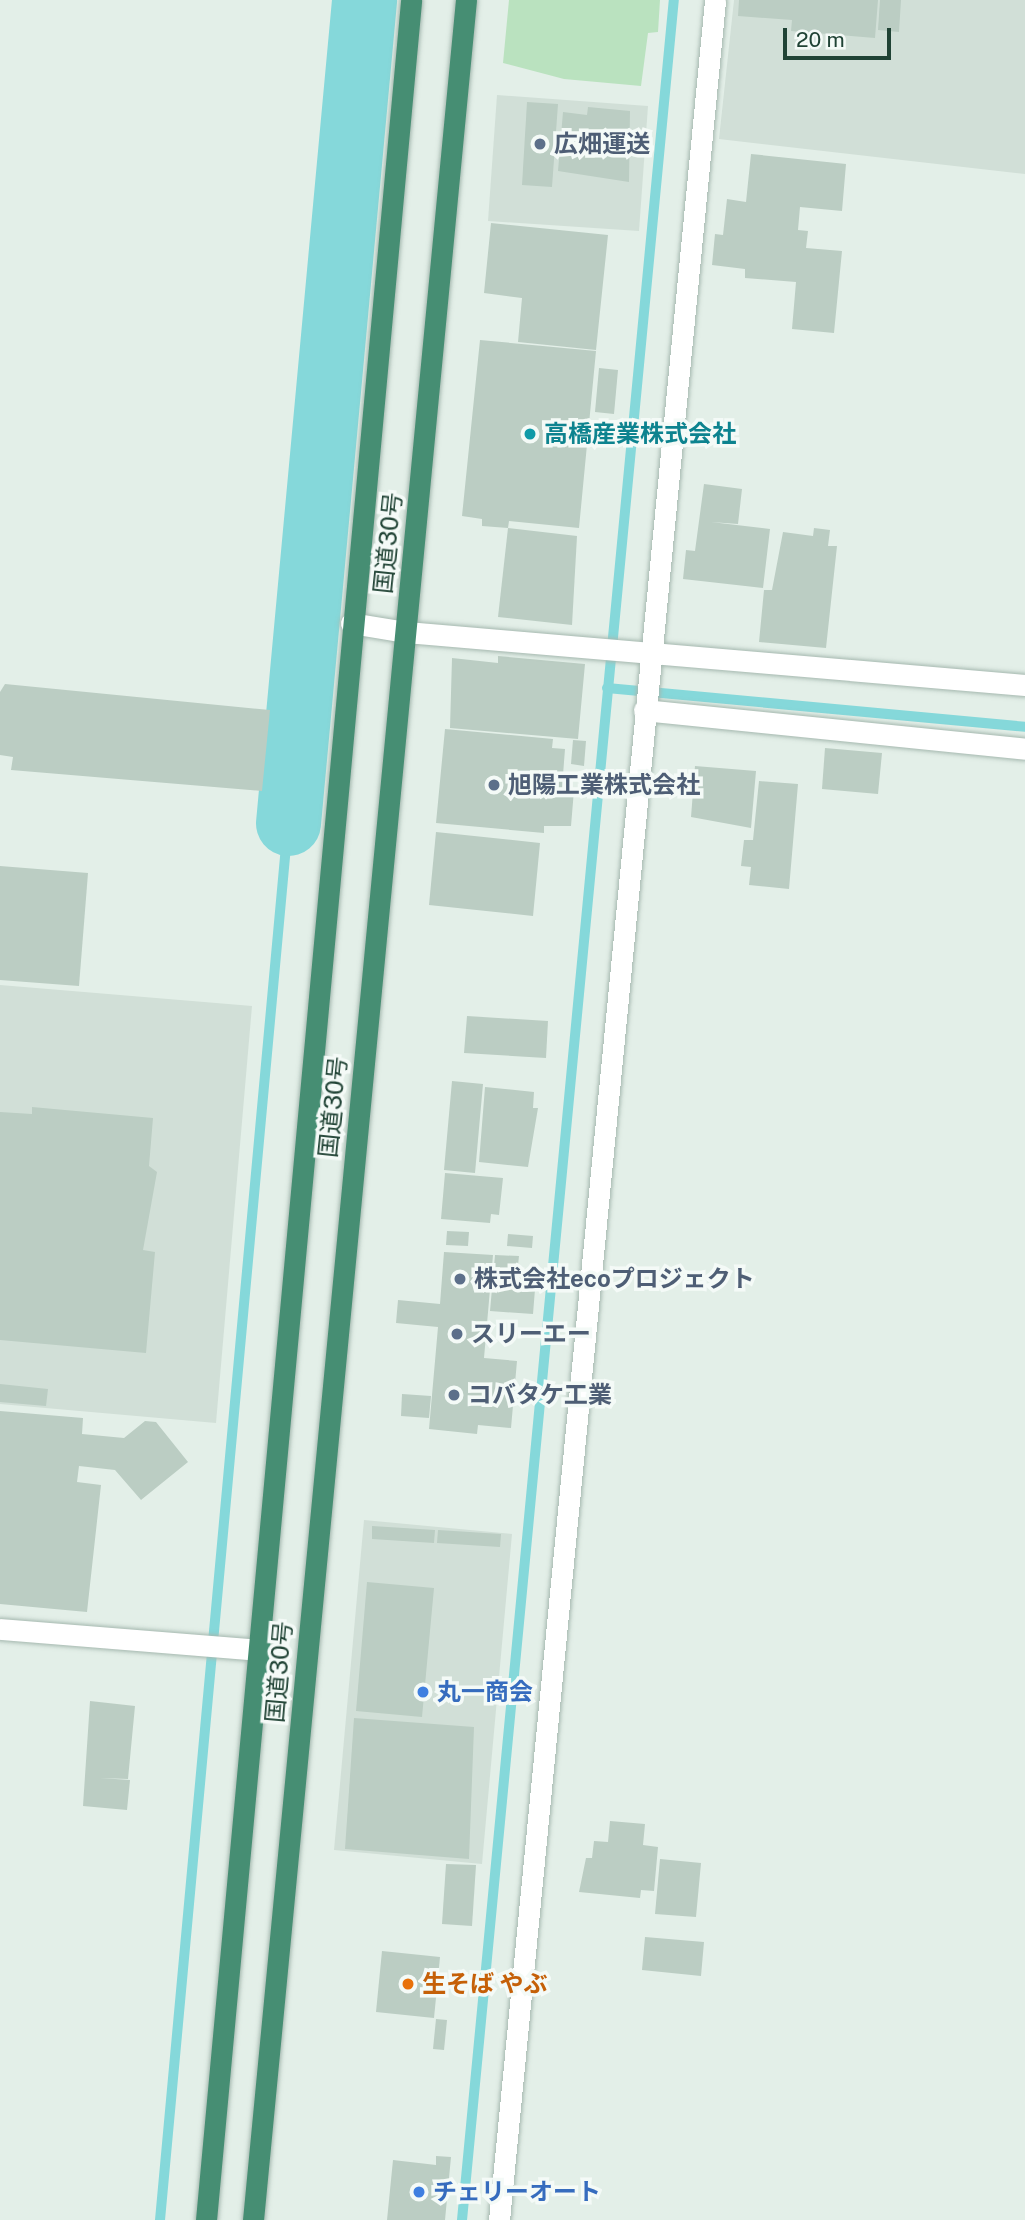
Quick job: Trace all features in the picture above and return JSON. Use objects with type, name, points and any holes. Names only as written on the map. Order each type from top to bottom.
[{"type":"highway","name":"国道30号","points":[[206,2220],[351,623],[411,0]]},
{"type":"highway","name":"国道30号","points":[[253,2220],[466,0]]},
{"type":"street","points":[[499,2220],[715,0]]},
{"type":"street","points":[[351,623],[406,632],[626,648],[650,659],[1025,685]]},
{"type":"street","points":[[645,704],[1025,749]]},
{"type":"street","points":[[0,1629],[259,1650]]},
{"type":"shaded area","points":[[734,0],[1025,0],[1025,174],[719,139]]},
{"type":"shaded area","points":[[497,95],[648,106],[639,231],[488,221]]},
{"type":"shaded area","points":[[0,985],[252,1006],[216,1423],[0,1404]]},
{"type":"shaded area","name":"丸一商会","points":[[364,1520],[512,1534],[482,1864],[334,1850]]},
{"type":"green space","points":[[509,0],[660,0],[658,32],[648,33],[641,86],[564,79],[503,63]]},
{"type":"building","points":[[739,0],[878,0],[875,38],[791,31],[792,20],[738,16]]},
{"type":"building","points":[[880,0],[901,0],[899,32],[878,30]]},
{"type":"building","name":"広畑運送","points":[[527,102],[558,104],[552,187],[522,185]]},
{"type":"building","points":[[588,107],[630,111],[629,182],[558,171],[563,112],[587,115]]},
{"type":"building","points":[[751,154],[846,164],[842,211],[800,207],[798,230],[808,231],[806,248],[842,251],[834,333],[792,329],[796,282],[745,278],[745,269],[712,265],[715,234],[723,235],[727,199],[746,202]]},
{"type":"building","points":[[491,223],[608,235],[596,350],[518,342],[522,298],[484,293]]},
{"type":"building","name":"高橋産業株式会社","points":[[480,340],[596,351],[579,528],[509,521],[508,528],[482,526],[482,519],[462,516]]},
{"type":"building","points":[[599,368],[618,370],[614,414],[595,412]]},
{"type":"building","points":[[704,484],[742,489],[738,524],[711,522],[770,529],[763,588],[683,579],[686,550],[695,551]]},
{"type":"building","points":[[508,528],[577,536],[572,625],[498,617]]},
{"type":"building","points":[[814,528],[830,530],[828,546],[837,546],[826,648],[759,642],[764,590],[772,590],[783,532],[813,536]]},
{"type":"building","points":[[498,656],[585,664],[578,739],[450,728],[452,658],[498,663]]},
{"type":"building","points":[[5,684],[270,710],[262,791],[11,770],[13,757],[0,755],[0,692]]},
{"type":"building","name":"旭陽工業株式会社","points":[[445,729],[553,739],[552,748],[565,749],[562,788],[574,790],[571,826],[544,826],[544,833],[436,823]]},
{"type":"building","points":[[573,740],[586,741],[584,766],[571,764]]},
{"type":"building","points":[[825,748],[882,753],[878,794],[822,789]]},
{"type":"building","points":[[695,766],[756,771],[751,828],[691,817]]},
{"type":"building","points":[[759,781],[798,784],[789,889],[749,885],[751,867],[741,866],[744,840],[753,840]]},
{"type":"building","points":[[436,832],[540,843],[533,916],[429,905]]},
{"type":"building","points":[[0,866],[88,873],[79,986],[0,980]]},
{"type":"building","points":[[467,1016],[548,1021],[546,1058],[464,1053]]},
{"type":"building","points":[[452,1081],[483,1084],[475,1173],[444,1170]]},
{"type":"building","points":[[485,1087],[534,1092],[533,1108],[538,1108],[528,1167],[479,1162]]},
{"type":"building","points":[[32,1107],[153,1118],[149,1166],[157,1172],[143,1250],[155,1252],[146,1353],[0,1340],[0,1112],[32,1114]]},
{"type":"building","points":[[445,1173],[503,1178],[499,1215],[491,1214],[490,1223],[441,1219]]},
{"type":"building","points":[[447,1231],[469,1232],[468,1246],[446,1245]]},
{"type":"building","points":[[508,1234],[533,1236],[532,1248],[507,1246]]},
{"type":"building","points":[[444,1252],[493,1255],[484,1358],[517,1361],[511,1428],[478,1425],[477,1434],[429,1429],[438,1327],[396,1323],[398,1300],[440,1304]]},
{"type":"building","points":[[495,1255],[519,1256],[517,1275],[536,1277],[533,1314],[490,1311]]},
{"type":"building","points":[[0,1384],[48,1389],[46,1406],[0,1402]]},
{"type":"building","points":[[402,1394],[431,1396],[429,1418],[401,1416]]},
{"type":"building","points":[[0,1411],[83,1418],[82,1434],[124,1438],[145,1421],[156,1422],[188,1462],[141,1500],[115,1470],[79,1466],[77,1482],[101,1485],[87,1612],[0,1604]]},
{"type":"building","points":[[372,1526],[435,1530],[434,1543],[372,1539]]},
{"type":"building","points":[[438,1530],[501,1534],[500,1547],[437,1543]]},
{"type":"building","points":[[367,1582],[434,1588],[422,1717],[356,1711]]},
{"type":"building","points":[[90,1701],[135,1706],[128,1779],[100,1778],[130,1780],[127,1810],[83,1806]]},
{"type":"building","points":[[354,1718],[474,1727],[469,1859],[345,1849]]},
{"type":"building","points":[[610,1821],[645,1824],[643,1845],[658,1847],[654,1891],[641,1890],[640,1898],[579,1892],[586,1858],[592,1858],[594,1841],[608,1842]]},
{"type":"building","points":[[660,1859],[701,1863],[696,1917],[655,1914]]},
{"type":"building","points":[[446,1864],[476,1865],[472,1926],[442,1924]]},
{"type":"building","points":[[645,1937],[704,1942],[701,1976],[642,1970]]},
{"type":"building","name":"生そば やぶ","points":[[382,1951],[440,1957],[434,2018],[376,2012]]},
{"type":"building","points":[[436,2019],[447,2020],[444,2050],[433,2049]]},
{"type":"building","name":"チェリーオート","points":[[436,2156],[451,2157],[445,2220],[387,2220],[393,2160],[436,2165]]},
{"type":"waterway","points":[[288,823],[364,0]]},
{"type":"waterway","points":[[462,2220],[674,0]]},
{"type":"waterway","points":[[607,688],[1025,727]]},
{"type":"waterway","points":[[160,2220],[288,823]]},
{"type":"place","name":"広畑運送","points":[[540,144]]},
{"type":"place","name":"高橋産業株式会社","points":[[530,434]]},
{"type":"place","name":"旭陽工業株式会社","points":[[494,785]]},
{"type":"place","name":"株式会社ecoプロジェクト","points":[[460,1279]]},
{"type":"place","name":"スリーエー","points":[[457,1334]]},
{"type":"place","name":"コバタケ工業","points":[[454,1395]]},
{"type":"place","name":"丸一商会","points":[[423,1692]]},
{"type":"place","name":"生そば やぶ","points":[[408,1984]]},
{"type":"place","name":"チェリーオート","points":[[419,2192]]}]
